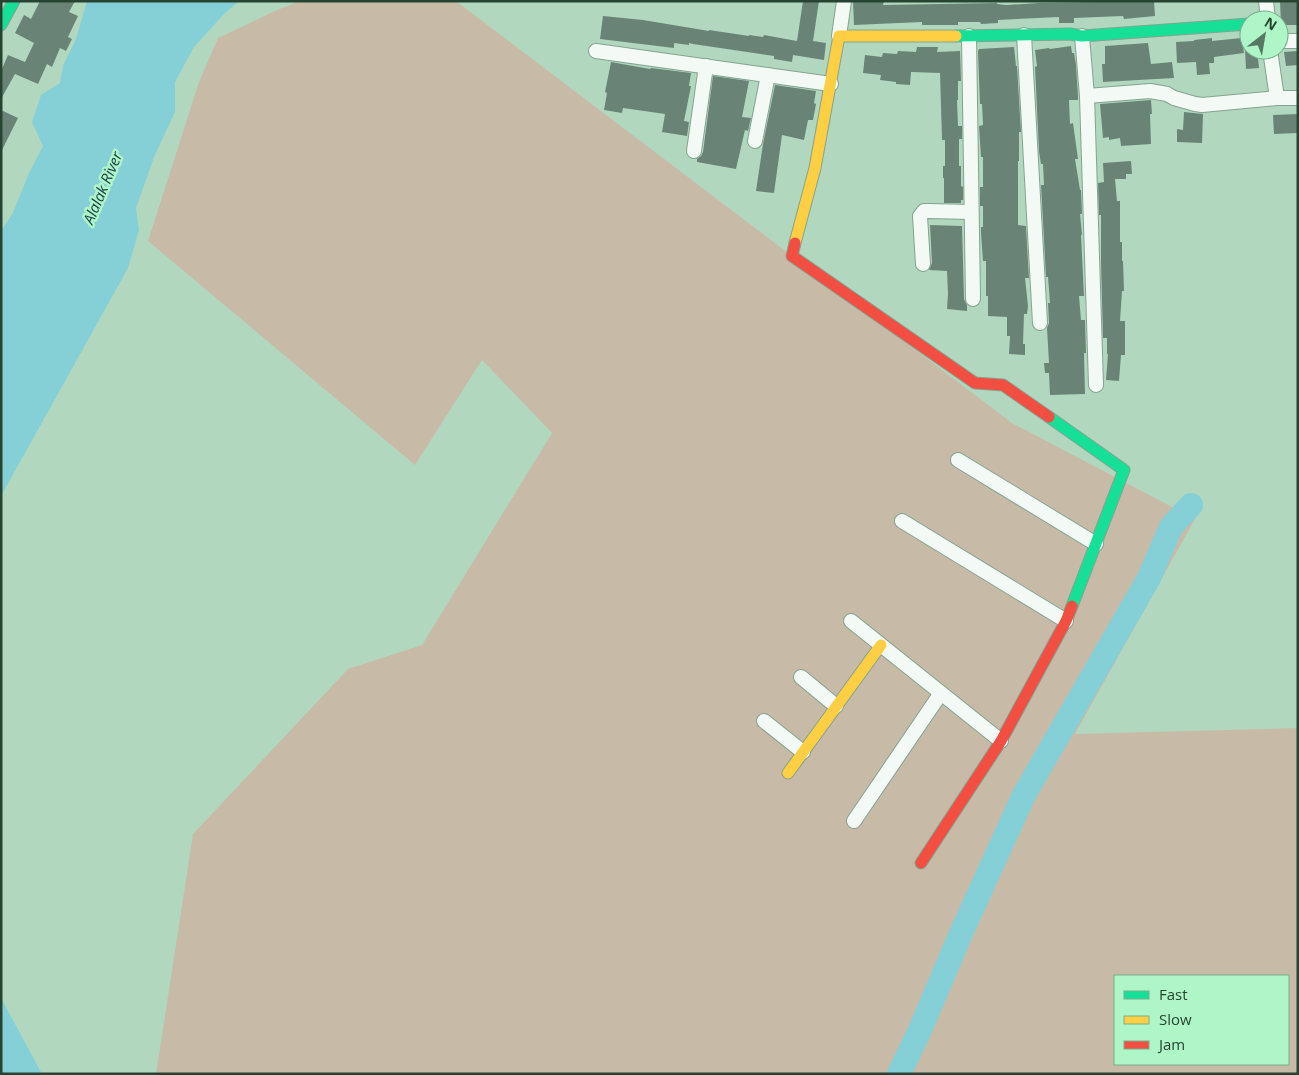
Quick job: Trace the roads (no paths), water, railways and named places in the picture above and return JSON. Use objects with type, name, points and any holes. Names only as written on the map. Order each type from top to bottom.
[{"type":"street","points":[[1,25],[14,1]]},
{"type":"street","points":[[844,1],[815,168],[792,256],[975,383],[1003,385],[1124,470],[1066,621],[1002,741],[921,864]]},
{"type":"street","points":[[839,36],[1070,34],[1082,36],[1239,25]]},
{"type":"street","points":[[1024,35],[1040,323]]},
{"type":"street","points":[[969,36],[973,299]]},
{"type":"street","points":[[1082,36],[1087,96],[1096,385]]},
{"type":"street","points":[[596,51],[831,84]]},
{"type":"street","points":[[1271,60],[1277,98]]},
{"type":"street","points":[[694,151],[706,66]]},
{"type":"street","points":[[755,141],[768,75]]},
{"type":"street","points":[[1087,96],[1150,90],[1202,105],[1277,98],[1298,98]]},
{"type":"street","points":[[923,264],[920,216],[924,211],[972,212]]},
{"type":"street","points":[[958,460],[1096,544]]},
{"type":"street","points":[[902,521],[1066,621]]},
{"type":"street","points":[[852,621],[1002,741]]},
{"type":"street","points":[[788,773],[881,645]]},
{"type":"street","points":[[801,676],[836,706]]},
{"type":"street","points":[[854,821],[942,693]]},
{"type":"street","points":[[764,721],[803,752]]},
{"type":"water","name":"Alalak River","points":[[87,1],[239,1],[224,14],[194,47],[175,82],[175,112],[154,157],[136,208],[139,230],[128,268],[1,496],[1,231],[13,213],[29,173],[43,146],[32,122],[41,95],[60,83],[63,66],[76,39]]},
{"type":"water","points":[[1,998],[42,1074],[1,1074]]},
{"type":"waterway","points":[[899,1074],[1024,795],[1149,578],[1171,527],[1191,505]]}]
